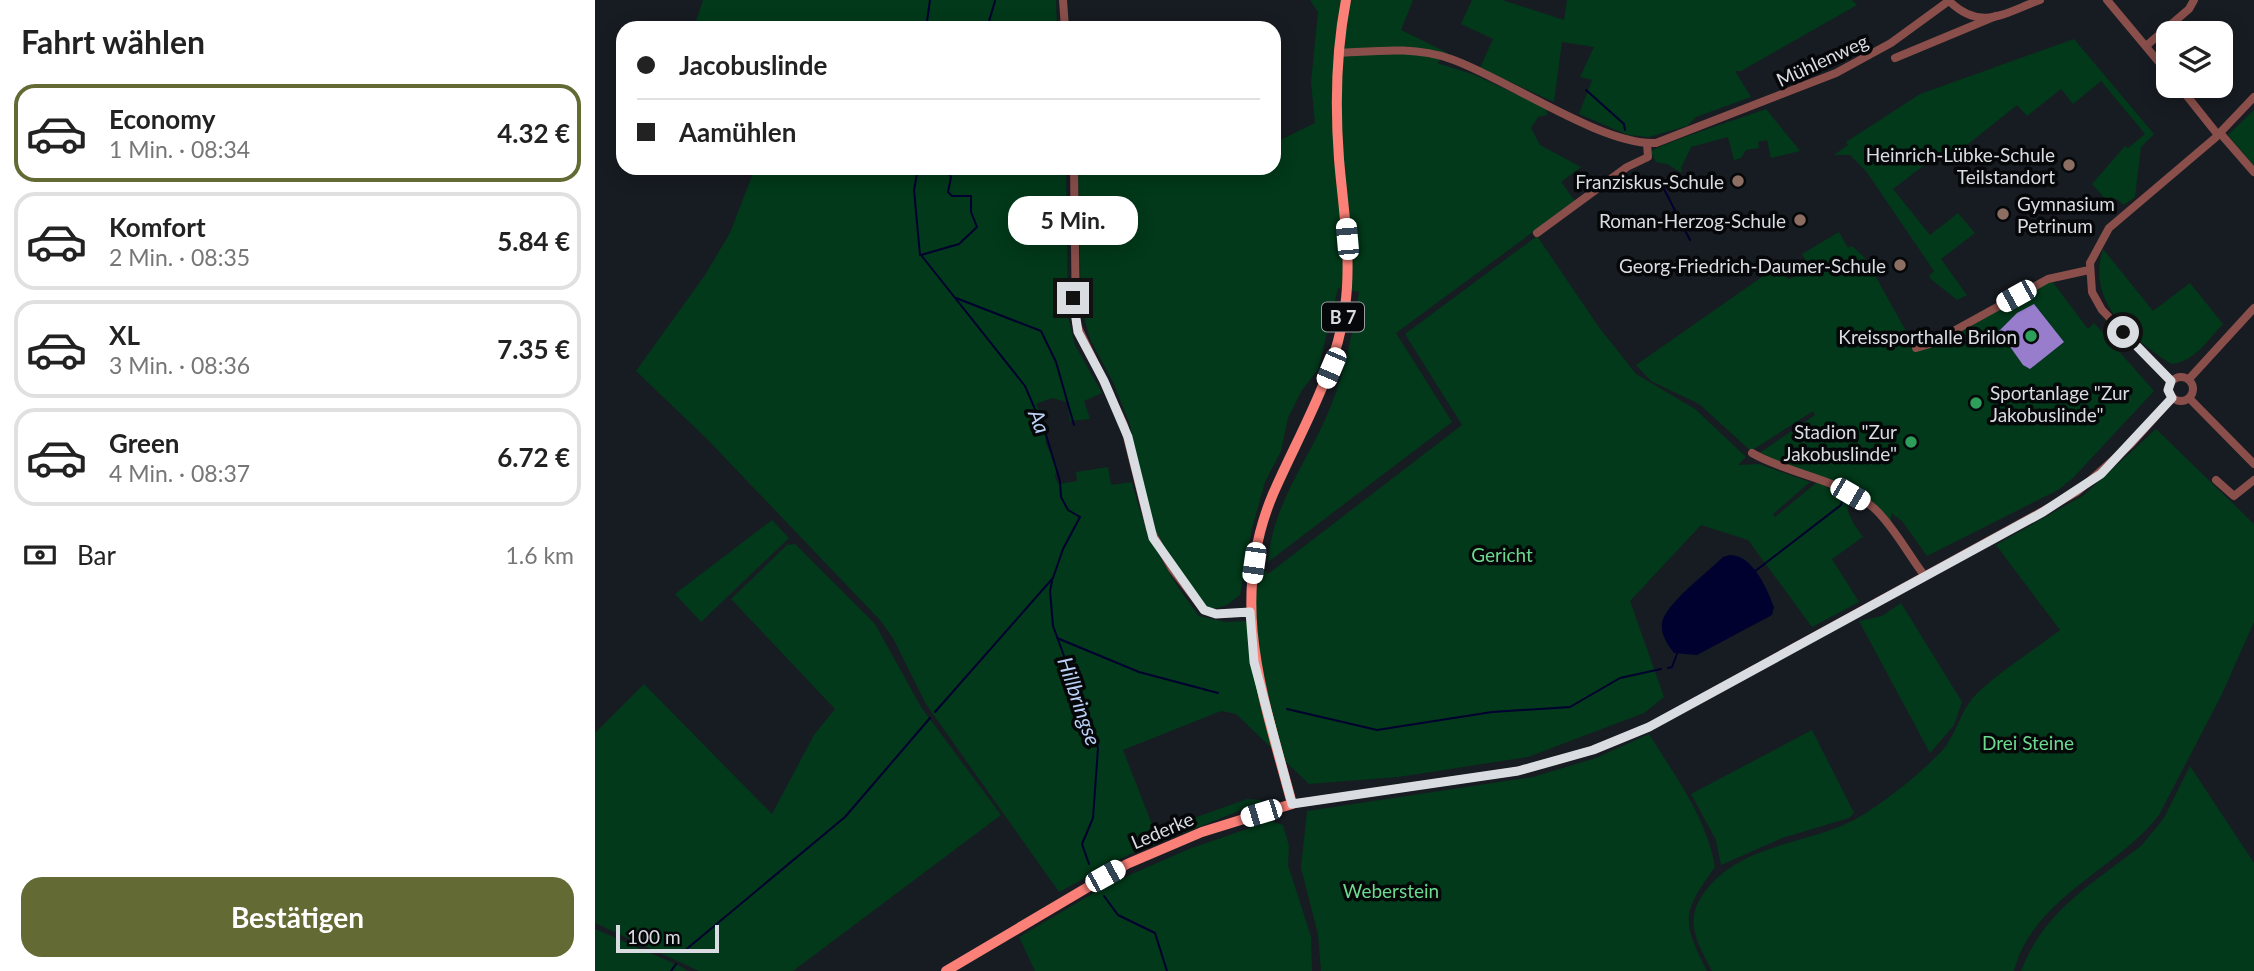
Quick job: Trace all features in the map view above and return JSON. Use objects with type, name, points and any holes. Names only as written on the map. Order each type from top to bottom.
[{"type":"main road","name":"B 7","points":[[1292,804],[1254,662],[1250,612],[1260,533],[1272,497],[1331,368],[1345,306],[1347,239],[1336,111],[1339,53],[1346,0]]},
{"type":"main road","name":"Lederke","points":[[946,971],[1127,864],[1202,832],[1292,804]]},
{"type":"street","points":[[1063,0],[1064,21]]},
{"type":"street","name":"Mühlenweg","points":[[1647,143],[1667,140],[1836,74],[1891,43],[1949,0],[1970,17],[1996,16]]},
{"type":"street","name":"Mühlenweg","points":[[1895,58],[2040,0]]},
{"type":"street","points":[[2107,0],[2156,58]]},
{"type":"street","points":[[2146,46],[2189,9],[2194,0]]},
{"type":"street","points":[[1339,53],[1409,50],[1432,54],[1495,78],[1597,128],[1647,143],[1648,157],[1627,167],[1537,233]]},
{"type":"street","points":[[2171,381],[2102,310],[2092,292],[2089,270],[2097,246],[2109,228],[2219,134],[2254,97]]},
{"type":"street","points":[[2189,98],[2254,172]]},
{"type":"street","points":[[1074,175],[1076,323],[1128,437],[1150,529],[1172,569],[1204,610],[1216,614],[1250,612]]},
{"type":"street","points":[[1916,348],[1936,341],[2048,279],[2089,270]]},
{"type":"street","points":[[2189,379],[2254,307]]},
{"type":"street","points":[[2189,379],[2177,377],[2171,381],[2168,390],[2172,398],[2178,401],[2189,398]]},
{"type":"street","points":[[2189,379],[2193,389],[2189,398]]},
{"type":"street","points":[[1292,804],[1518,771],[1593,750],[1649,727],[2087,485],[2131,444],[2172,398]]},
{"type":"street","points":[[2189,398],[2254,464]]},
{"type":"street","points":[[1752,453],[1775,465],[1836,487],[1873,508],[1924,575]]},
{"type":"street","points":[[2216,480],[2234,496],[2254,480]]},
{"type":"green space","points":[[703,0],[1056,0],[1057,21],[696,21]]},
{"type":"green space","points":[[1310,0],[1413,0],[1401,30],[1448,53],[1437,63],[1475,75],[1546,108],[1547,115],[1538,117],[1531,128],[1540,145],[1581,167],[1561,182],[1575,201],[1396,333],[1452,422],[1268,562],[1275,524],[1289,490],[1324,422],[1346,358],[1359,292],[1338,288],[1318,370],[1302,390],[1288,418],[1281,451],[1265,482],[1252,528],[1240,595],[1227,605],[1211,610],[1204,606],[1179,576],[1157,542],[1147,514],[1130,425],[1113,382],[1090,339],[1081,306],[1078,175],[1281,175],[1281,140],[1315,123],[1311,82],[1318,12]]},
{"type":"green space","points":[[1472,0],[1502,0],[1564,20],[1567,0],[1852,0],[1857,5],[1741,71],[1735,71],[1751,97],[1696,117],[1687,126],[1649,137],[1628,135],[1579,114],[1592,80],[1580,77],[1594,47],[1562,42],[1554,102],[1480,68],[1493,39],[1461,24]]},
{"type":"green space","points":[[2074,39],[2154,134],[2141,147],[2135,197],[2124,205],[2117,199],[2110,204],[2092,184],[2125,146],[2128,148],[2145,134],[2101,81],[2073,104],[2061,89],[2027,116],[2017,105],[1947,161],[1940,153],[1893,189],[1930,235],[1958,213],[1975,233],[1941,259],[1967,295],[1957,300],[1929,276],[1934,271],[1866,171],[1850,155],[1834,155],[1848,145],[1846,142],[1920,94]]},
{"type":"green space","points":[[1766,109],[1800,151],[1771,158],[1767,140],[1758,142],[1759,148],[1746,150],[1741,158],[1734,160],[1728,137],[1691,147],[1681,168],[1682,173],[1667,164],[1656,162],[1651,152],[1684,137]]},
{"type":"green space","points":[[2254,110],[2254,166],[2228,135]]},
{"type":"green space","name":"Gericht","points":[[752,175],[1066,175],[1068,317],[1075,345],[1102,393],[1084,401],[1090,419],[1070,421],[1067,402],[1052,398],[1036,404],[1043,417],[1046,444],[1057,467],[1055,477],[1058,484],[1077,481],[1076,472],[1108,467],[1111,485],[1132,482],[1150,536],[1176,584],[1199,616],[1225,622],[1250,621],[1259,565],[1268,574],[1462,425],[1405,334],[1537,236],[1598,326],[1636,374],[1695,409],[1746,457],[1738,465],[1759,464],[1810,482],[1773,514],[1775,517],[1817,482],[1848,498],[1849,514],[1863,537],[1832,559],[1859,602],[1812,627],[1748,540],[1701,525],[1630,601],[1664,697],[1644,713],[1528,757],[1398,777],[1309,784],[1236,714],[1221,711],[1123,750],[1155,832],[1247,799],[1262,800],[1128,855],[1059,892],[926,704],[893,638],[880,620],[707,439],[636,371],[705,275],[730,233]]},
{"type":"green space","name":"Sportanlage \"Zur Jakobuslinde\"","points":[[1839,232],[1848,248],[1852,246],[1866,259],[1917,351],[2052,281],[2088,329],[2094,323],[2154,391],[2073,478],[2058,490],[1927,556],[1902,521],[1891,513],[1891,528],[1876,507],[1758,454],[1815,415],[1813,411],[1751,451],[1699,404],[1651,381],[1636,365],[1779,265],[1788,279],[1811,271],[1802,254]]},
{"type":"green space","points":[[2103,249],[2153,311],[2190,283],[2223,324],[2193,355],[2179,363],[2171,364],[2127,330],[2106,302],[2099,268]]},
{"type":"green space","name":"Drei Steine","points":[[2156,429],[2254,524],[2254,622],[2222,694],[2159,815],[2039,923],[2024,945],[2014,971],[1712,971],[1698,942],[1694,923],[1694,913],[1704,893],[1719,877],[1753,855],[1850,822],[1901,788],[1946,746],[1968,704],[1980,691],[2060,630],[1996,545],[2084,495]]},
{"type":"green space","points":[[772,520],[789,538],[701,622],[675,594]]},
{"type":"green space","points":[[795,544],[875,624],[921,707],[1001,815],[793,971],[699,971],[595,923],[595,733],[644,684],[772,814],[814,735],[835,709],[731,599],[787,545]]},
{"type":"green space","points":[[1901,603],[1962,702],[1954,725],[1930,753],[1859,621],[1882,616]]},
{"type":"green space","points":[[1812,730],[1854,813],[1849,818],[1782,838],[1721,865],[1716,840],[1691,794]]},
{"type":"green space","name":"Weberstein","points":[[1649,734],[1689,798],[1711,849],[1715,867],[1696,895],[1689,917],[1693,940],[1707,971],[1321,971],[1318,934],[1301,868],[1307,811],[1533,777],[1596,758]]},
{"type":"green space","points":[[2190,766],[2254,863],[2254,971],[2021,971],[2043,931],[2057,914],[2089,885],[2142,845],[2164,818]]},
{"type":"green space","points":[[1270,821],[1283,825],[1289,846],[1288,865],[1311,937],[1312,971],[1035,971],[1019,937],[1109,884],[1189,849]]},
{"type":"green space","points":[[595,929],[680,966],[688,971],[595,971]]},
{"type":"water","points":[[1730,555],[1746,561],[1758,574],[1774,607],[1772,615],[1697,655],[1674,653],[1662,631],[1665,615],[1688,588],[1723,557]]},
{"type":"building","name":"Kreissporthalle Brilon","points":[[2034,304],[2064,342],[2030,369],[2023,365],[1999,331],[2017,313]]},
{"type":"waterway","points":[[927,21],[930,0]]},
{"type":"waterway","name":"Aa","points":[[989,21],[995,1]]},
{"type":"waterway","points":[[1586,90],[1624,124],[1625,130]]},
{"type":"waterway","points":[[917,175],[914,190],[920,255]]},
{"type":"waterway","name":"Aa","points":[[935,712],[1053,578],[1063,549],[1080,517],[1068,510],[1061,497],[1060,481],[1046,435],[1025,386],[921,255],[959,244],[977,227],[971,212],[971,196],[952,196],[948,192],[950,175]]},
{"type":"waterway","points":[[1662,185],[1690,240]]},
{"type":"waterway","points":[[956,298],[1041,331],[1056,362],[1074,425]]},
{"type":"waterway","points":[[1754,572],[1841,505],[1844,494]]},
{"type":"waterway","name":"Hillbringse","points":[[1052,581],[1050,591],[1053,626],[1098,748],[1093,818],[1082,844],[1089,864]]},
{"type":"waterway","points":[[1057,638],[1139,672],[1218,693]]},
{"type":"waterway","points":[[1668,668],[1672,667],[1677,654]]},
{"type":"waterway","points":[[1287,709],[1377,730],[1492,712],[1570,707],[1620,678],[1661,669]]},
{"type":"waterway","name":"Aa","points":[[683,952],[845,817],[930,718]]},
{"type":"waterway","name":"Hillbringse","points":[[1104,896],[1118,915],[1155,933],[1167,971]]},
{"type":"waterway","name":"Aa","points":[[671,971],[676,964]]},
{"type":"place","name":"Heinrich-Lübke-Schule Teilstandort","points":[[2069,165]]},
{"type":"place","name":"Franziskus-Schule","points":[[1738,181]]},
{"type":"place","name":"Gymnasium Petrinum","points":[[2003,214]]},
{"type":"place","name":"Roman-Herzog-Schule","points":[[1800,220]]},
{"type":"place","name":"Georg-Friedrich-Daumer-Schule","points":[[1900,265]]},
{"type":"place","name":"Kreissporthalle Brilon","points":[[2031,336]]},
{"type":"place","name":"Sportanlage \"Zur Jakobuslinde\"","points":[[1976,403]]},
{"type":"place","name":"Stadion \"Zur Jakobuslinde\"","points":[[1911,442]]},
{"type":"route","points":[[1073,298],[1074,315],[1081,340],[1104,381],[1128,437],[1147,519],[1157,544],[1172,569],[1204,610],[1216,614],[1250,612],[1254,662],[1292,804],[1518,771],[1593,750],[1649,727],[1881,598],[2043,512],[2101,474],[2172,398],[2168,390],[2171,381],[2123,332]]}]
